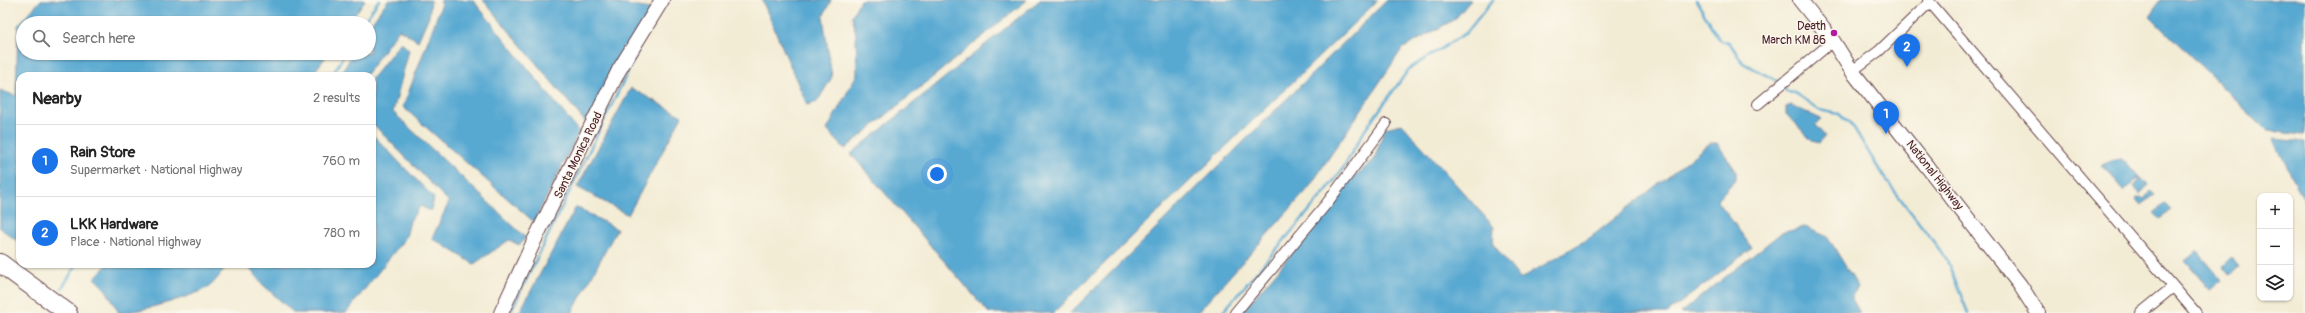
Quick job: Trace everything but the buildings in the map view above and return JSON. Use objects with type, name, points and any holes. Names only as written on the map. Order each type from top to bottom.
[{"type":"highway","points":[[0,263],[68,313]]},
{"type":"main road","name":"Santa Monica Road","points":[[501,313],[535,239],[620,70],[662,0]]},
{"type":"main road","name":"National Highway","points":[[1800,0],[1833,41],[1852,71],[2020,285],[2038,313]]},
{"type":"street","points":[[1852,71],[1879,51],[1929,1],[2196,313]]},
{"type":"street","points":[[1758,104],[1791,78],[1833,41]]},
{"type":"street","points":[[1235,313],[1327,203],[1386,124]]},
{"type":"street","points":[[2141,313],[2173,287]]},
{"type":"water","points":[[41,0],[365,0],[354,16],[26,16]]},
{"type":"water","points":[[388,0],[431,0],[429,16],[418,41],[399,29],[368,72],[342,72],[349,60],[376,60],[376,16]]},
{"type":"water","points":[[441,0],[473,0],[579,132],[534,222],[403,107],[441,6]]},
{"type":"water","points":[[483,0],[597,0],[651,9],[587,124]]},
{"type":"water","points":[[762,0],[831,0],[823,17],[832,77],[817,102],[807,105]]},
{"type":"water","points":[[860,0],[1027,0],[845,149],[827,130],[857,74],[856,34],[852,16]]},
{"type":"water","points":[[1040,0],[1378,0],[1053,313],[989,313],[851,154]]},
{"type":"water","points":[[1387,0],[1471,0],[1455,19],[1402,49],[1308,189],[1197,313],[1070,313]]},
{"type":"water","points":[[2161,0],[2305,0],[2305,135],[2267,131],[2150,16]]},
{"type":"water","points":[[401,42],[409,50],[393,112],[526,238],[519,245],[509,240],[474,264],[432,238],[449,202],[376,127],[376,73]]},
{"type":"water","points":[[17,60],[324,60],[314,72],[17,72]]},
{"type":"water","points":[[631,88],[682,116],[628,215],[577,187]]},
{"type":"water","points":[[0,90],[16,96],[16,240],[0,228]]},
{"type":"water","points":[[1791,105],[1821,119],[1815,125],[1825,136],[1819,143],[1812,141],[1786,114],[1786,107]]},
{"type":"water","points":[[1402,124],[1494,227],[1493,244],[1520,279],[1591,237],[1710,143],[1717,143],[1736,171],[1736,179],[1717,200],[1752,248],[1667,313],[1241,313],[1333,206],[1342,187],[1374,160],[1385,128]]},
{"type":"water","points":[[376,138],[434,198],[431,211],[420,206],[410,221],[406,237],[346,313],[294,313],[261,283],[249,268],[376,268]]},
{"type":"water","points":[[2273,139],[2305,142],[2305,202]]},
{"type":"water","points":[[2120,159],[2126,162],[2139,177],[2125,191],[2102,165]]},
{"type":"water","points":[[2140,178],[2148,185],[2140,194],[2134,187]]},
{"type":"water","points":[[2151,191],[2155,195],[2140,205],[2135,199],[2141,197],[2144,199]]},
{"type":"water","points":[[2165,204],[2171,210],[2160,219],[2154,213]]},
{"type":"water","points":[[576,207],[617,229],[572,313],[519,313]]},
{"type":"water","points":[[1805,227],[1828,237],[1858,287],[1851,297],[1860,313],[1680,313],[1781,233]]},
{"type":"water","points":[[2197,251],[2222,280],[2210,290],[2185,261]]},
{"type":"water","points":[[2232,258],[2239,267],[2230,275],[2223,266]]},
{"type":"water","points":[[104,268],[223,268],[224,270],[210,286],[203,290],[180,299],[152,307],[119,313],[106,290],[94,278]]},
{"type":"waterway","points":[[368,16],[379,0]]},
{"type":"waterway","points":[[1222,313],[1326,191],[1342,170],[1365,130],[1409,69],[1466,33],[1493,0]]},
{"type":"waterway","points":[[1696,0],[1720,41],[1729,42],[1743,63],[1779,82]]},
{"type":"waterway","points":[[510,313],[637,53]]},
{"type":"waterway","points":[[334,72],[341,60]]},
{"type":"waterway","points":[[1783,87],[1787,92],[1795,93],[1819,110],[1839,114],[1854,128],[1883,176],[1946,258],[1968,313]]},
{"type":"waterway","points":[[62,288],[74,268]]},
{"type":"place","name":"Death March KM 86","points":[[1834,33]]},
{"type":"place","name":"LKK Hardware","points":[[1907,67]]},
{"type":"place","name":"Rain Store","points":[[1886,134]]}]
